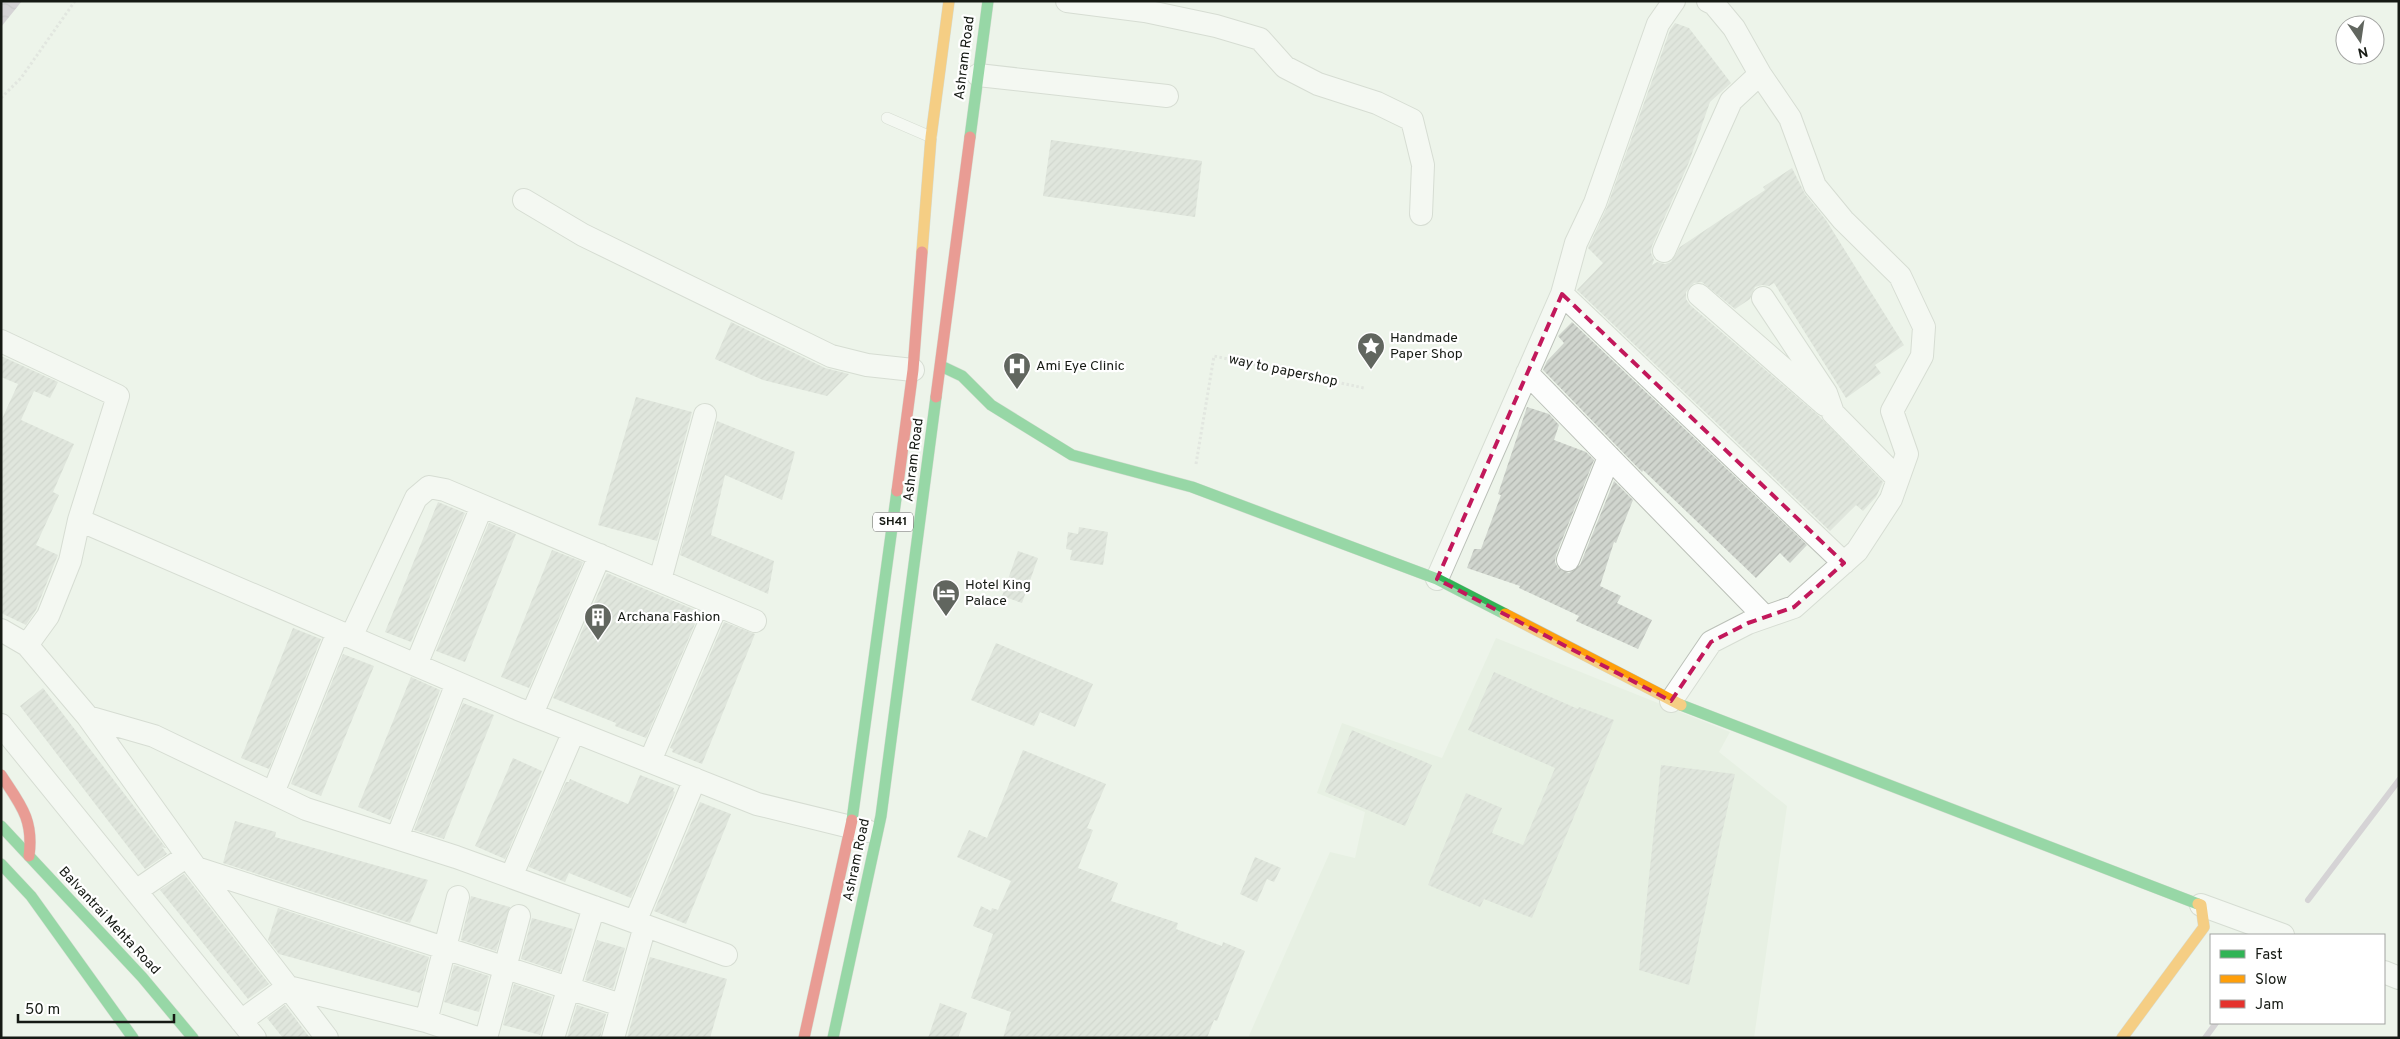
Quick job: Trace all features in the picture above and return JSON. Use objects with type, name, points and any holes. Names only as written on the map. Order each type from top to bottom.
[{"type":"main road","name":"Ashram Road","points":[[804,1038],[850,827],[913,370],[931,138],[949,1]]},
{"type":"main road","name":"Ashram Road","points":[[833,1038],[878,833],[908,622],[988,1]]},
{"type":"main road","points":[[941,366],[962,376],[991,405],[1072,455],[1192,487],[1437,579],[1671,701],[2201,905],[2204,927],[2122,1038]]},
{"type":"main road","points":[[1,775],[32,824],[29,856]]},
{"type":"main road","name":"Balvantrai Mehta Road","points":[[1,826],[142,976],[193,1038]]},
{"type":"main road","points":[[3,868],[31,896],[133,1038]]},
{"type":"street","points":[[1067,1],[1144,11],[1216,26],[1260,39],[1285,67],[1318,84],[1377,103],[1412,120],[1423,166],[1421,214]]},
{"type":"street","points":[[1437,579],[1562,294],[1576,243],[1595,203],[1658,24],[1674,1]]},
{"type":"street","points":[[1671,701],[1711,642],[1748,623],[1794,607],[1857,551],[1891,499],[1907,454],[1892,411],[1922,356],[1924,327],[1900,276],[1843,220],[1815,186],[1790,118],[1760,74],[1734,28],[1714,4],[1708,1]]},
{"type":"street","points":[[1664,250],[1731,100],[1760,74]]},
{"type":"street","points":[[978,75],[1167,96]]},
{"type":"street","points":[[524,200],[583,234],[831,356],[867,366],[913,370]]},
{"type":"street","points":[[1562,294],[1844,562]]},
{"type":"street","points":[[1699,295],[1833,413],[1898,479]]},
{"type":"street","points":[[1763,298],[1826,393],[1833,413]]},
{"type":"street","points":[[1,341],[118,396],[78,520],[70,562],[52,607],[27,645]]},
{"type":"street","points":[[1527,373],[1766,617]]},
{"type":"street","points":[[660,580],[704,415]]},
{"type":"street","points":[[1568,560],[1609,457]]},
{"type":"street","points":[[273,793],[345,634],[416,498],[430,487],[445,490],[755,621]]},
{"type":"street","points":[[416,665],[482,506]]},
{"type":"street","points":[[78,520],[532,714],[757,804],[878,833]]},
{"type":"street","points":[[532,714],[600,555]]},
{"type":"street","points":[[650,761],[717,605]]},
{"type":"street","points":[[1,630],[27,645],[88,717],[192,862],[327,1038]]},
{"type":"street","points":[[397,838],[458,683]]},
{"type":"street","points":[[88,717],[154,736],[306,809],[511,877],[726,955]]},
{"type":"street","points":[[1,724],[248,1030],[288,987]]},
{"type":"street","points":[[511,877],[574,731]]},
{"type":"street","points":[[613,1038],[640,924],[695,779]]},
{"type":"street","points":[[136,891],[192,862],[444,949],[622,1005]]},
{"type":"street","points":[[426,1021],[458,897]]},
{"type":"street","points":[[2201,905],[2280,934]]},
{"type":"street","points":[[552,1038],[594,907]]},
{"type":"street","points":[[486,1038],[519,916]]},
{"type":"street","points":[[2385,972],[2399,978]]},
{"type":"street","points":[[288,987],[426,1021],[476,1038]]},
{"type":"lane","points":[[887,118],[931,138]]},
{"type":"path","points":[[1,98],[21,78],[75,1]]},
{"type":"path","name":"way to papershop","points":[[1192,487],[1214,356],[1364,388]]},
{"type":"highlighted area","points":[[1562,294],[1844,563],[1794,607],[1748,623],[1711,642],[1671,701],[1437,579]]},
{"type":"shaded area","points":[[1496,638],[1730,732],[1719,752],[1787,806],[1754,1038],[1248,1038],[1330,852],[1355,858],[1365,812],[1317,793],[1342,723],[1442,758]]},
{"type":"water","points":[[1,1],[22,1],[1,27]]},
{"type":"building","points":[[1675,23],[1689,28],[1731,83],[1710,102],[1689,162],[1652,246],[1651,253],[1654,260],[1652,265],[1657,262],[1665,264],[1671,262],[1680,247],[1765,190],[1763,187],[1792,168],[1805,194],[1826,220],[1904,345],[1875,365],[1881,373],[1846,398],[1774,283],[1769,286],[1755,287],[1750,299],[1735,309],[1702,282],[1694,283],[1686,292],[1686,299],[1690,305],[1820,417],[1883,482],[1876,497],[1863,511],[1856,505],[1830,531],[1577,290],[1603,263],[1588,248],[1607,207],[1670,30]]},
{"type":"building","points":[[1051,140],[1202,161],[1195,217],[1043,196]]},
{"type":"building","points":[[731,322],[825,368],[849,374],[827,396],[763,380],[715,359]]},
{"type":"building","points":[[1572,322],[1807,545],[1790,563],[1780,553],[1756,578],[1643,470],[1642,472],[1543,370],[1547,361],[1564,343],[1558,336]]},
{"type":"building","points":[[1,356],[58,382],[50,398],[34,391],[21,420],[74,444],[53,492],[59,495],[36,545],[58,555],[36,610],[26,625],[1,613],[1,421],[18,384],[1,377]]},
{"type":"building","points":[[636,397],[692,412],[657,541],[598,525]]},
{"type":"building","points":[[1527,407],[1549,414],[1559,425],[1554,440],[1586,452],[1594,460],[1556,555],[1555,562],[1558,568],[1569,573],[1580,565],[1614,481],[1633,500],[1616,543],[1614,542],[1600,586],[1621,596],[1617,603],[1652,620],[1638,649],[1576,621],[1579,616],[1519,588],[1520,586],[1467,568],[1474,549],[1481,549],[1501,495],[1498,494]]},
{"type":"building","points":[[717,421],[795,452],[782,500],[725,475],[711,535],[774,561],[768,594],[680,555]]},
{"type":"building","points":[[438,502],[465,513],[411,642],[385,632]]},
{"type":"building","points":[[489,523],[516,534],[465,662],[436,651]]},
{"type":"building","points":[[1079,527],[1108,532],[1103,565],[1070,560],[1072,550],[1066,549],[1068,532],[1078,534]]},
{"type":"building","points":[[552,550],[583,562],[529,688],[501,677]]},
{"type":"building","points":[[1018,551],[1038,558],[1022,603],[1002,596]]},
{"type":"building","points":[[607,573],[700,612],[646,738],[615,726],[616,723],[553,698]]},
{"type":"building","points":[[724,622],[755,634],[702,764],[672,752],[673,749],[670,748]]},
{"type":"building","points":[[293,628],[321,639],[269,769],[241,758]]},
{"type":"building","points":[[996,643],[1093,684],[1075,727],[1040,712],[1034,726],[971,700]]},
{"type":"building","points":[[343,654],[374,666],[321,796],[291,784]]},
{"type":"building","points":[[1494,672],[1578,709],[1579,707],[1614,720],[1532,918],[1484,899],[1480,907],[1428,885],[1466,793],[1502,808],[1492,833],[1523,845],[1555,768],[1468,730]]},
{"type":"building","points":[[411,677],[440,690],[390,820],[358,807]]},
{"type":"building","points":[[43,688],[166,848],[162,847],[167,854],[145,869],[20,706]]},
{"type":"building","points":[[463,703],[494,715],[444,839],[414,830]]},
{"type":"building","points":[[1352,730],[1432,765],[1405,826],[1325,792]]},
{"type":"building","points":[[1023,750],[1106,784],[1087,828],[1093,830],[1078,868],[1118,883],[1111,901],[1178,923],[1176,929],[1222,946],[1223,942],[1245,951],[1217,1021],[1214,1020],[1207,1038],[1003,1038],[1011,1012],[971,998],[993,934],[973,926],[981,906],[991,911],[992,908],[998,910],[1011,881],[957,857],[969,830],[987,838]]},
{"type":"building","points":[[513,758],[542,771],[505,859],[475,846]]},
{"type":"building","points":[[1661,765],[1735,774],[1689,985],[1639,970]]},
{"type":"building","points":[[640,775],[674,788],[673,791],[675,792],[631,898],[569,873],[565,882],[529,867],[566,782],[569,782],[570,779],[628,804]]},
{"type":"building","points":[[700,802],[731,814],[686,924],[654,911]]},
{"type":"building","points":[[235,821],[276,832],[275,837],[428,880],[410,923],[223,863]]},
{"type":"building","points":[[1255,857],[1281,868],[1274,882],[1267,879],[1257,902],[1240,894]]},
{"type":"building","points":[[184,874],[269,984],[248,999],[160,890]]},
{"type":"building","points":[[471,896],[510,907],[496,951],[461,940]]},
{"type":"building","points":[[278,908],[429,957],[420,993],[279,954],[268,940]]},
{"type":"building","points":[[532,918],[573,929],[560,972],[521,959]]},
{"type":"building","points":[[597,940],[625,948],[613,989],[585,980]]},
{"type":"building","points":[[650,957],[727,979],[710,1038],[627,1038]]},
{"type":"building","points":[[454,965],[489,976],[479,1012],[444,1002]]},
{"type":"building","points":[[514,984],[552,997],[540,1035],[503,1025]]},
{"type":"building","points":[[940,1003],[967,1013],[958,1038],[928,1038]]},
{"type":"building","points":[[285,1005],[310,1038],[283,1038],[267,1018]]},
{"type":"building","points":[[577,1005],[606,1014],[600,1038],[567,1038]]},
{"type":"waterway","points":[[2308,900],[2399,780]]},
{"type":"waterway","points":[[2205,1038],[2215,1024]]},
{"type":"traffic: fast","points":[[970,137],[988,1]]},
{"type":"traffic: fast","points":[[941,366],[962,376],[991,405],[1072,455],[1192,487],[1437,579],[1505,614]]},
{"type":"traffic: fast","points":[[833,1038],[881,816],[936,397]]},
{"type":"traffic: fast","points":[[852,820],[897,491]]},
{"type":"traffic: fast","points":[[1681,705],[2198,904]]},
{"type":"traffic: fast","points":[[1,826],[142,977],[193,1038]]},
{"type":"traffic: fast","points":[[1,864],[31,896],[133,1038]]},
{"type":"traffic: slow","points":[[922,252],[931,137],[949,1]]},
{"type":"traffic: slow","points":[[1505,614],[1681,705]]},
{"type":"traffic: slow","points":[[2122,1038],[2204,927],[2201,905],[2198,904]]},
{"type":"traffic: jam","points":[[936,397],[970,137]]},
{"type":"traffic: jam","points":[[897,491],[913,370],[922,252]]},
{"type":"traffic: jam","points":[[1,775],[24,813],[29,832],[29,856]]},
{"type":"traffic: jam","points":[[804,1038],[852,820]]},
{"type":"place","name":"Handmade Paper Shop","points":[[1371,370]]},
{"type":"place","name":"Ami Eye Clinic","points":[[1017,390]]},
{"type":"place","name":"Hotel King Palace","points":[[946,617]]},
{"type":"place","name":"Archana Fashion","points":[[598,641]]}]
